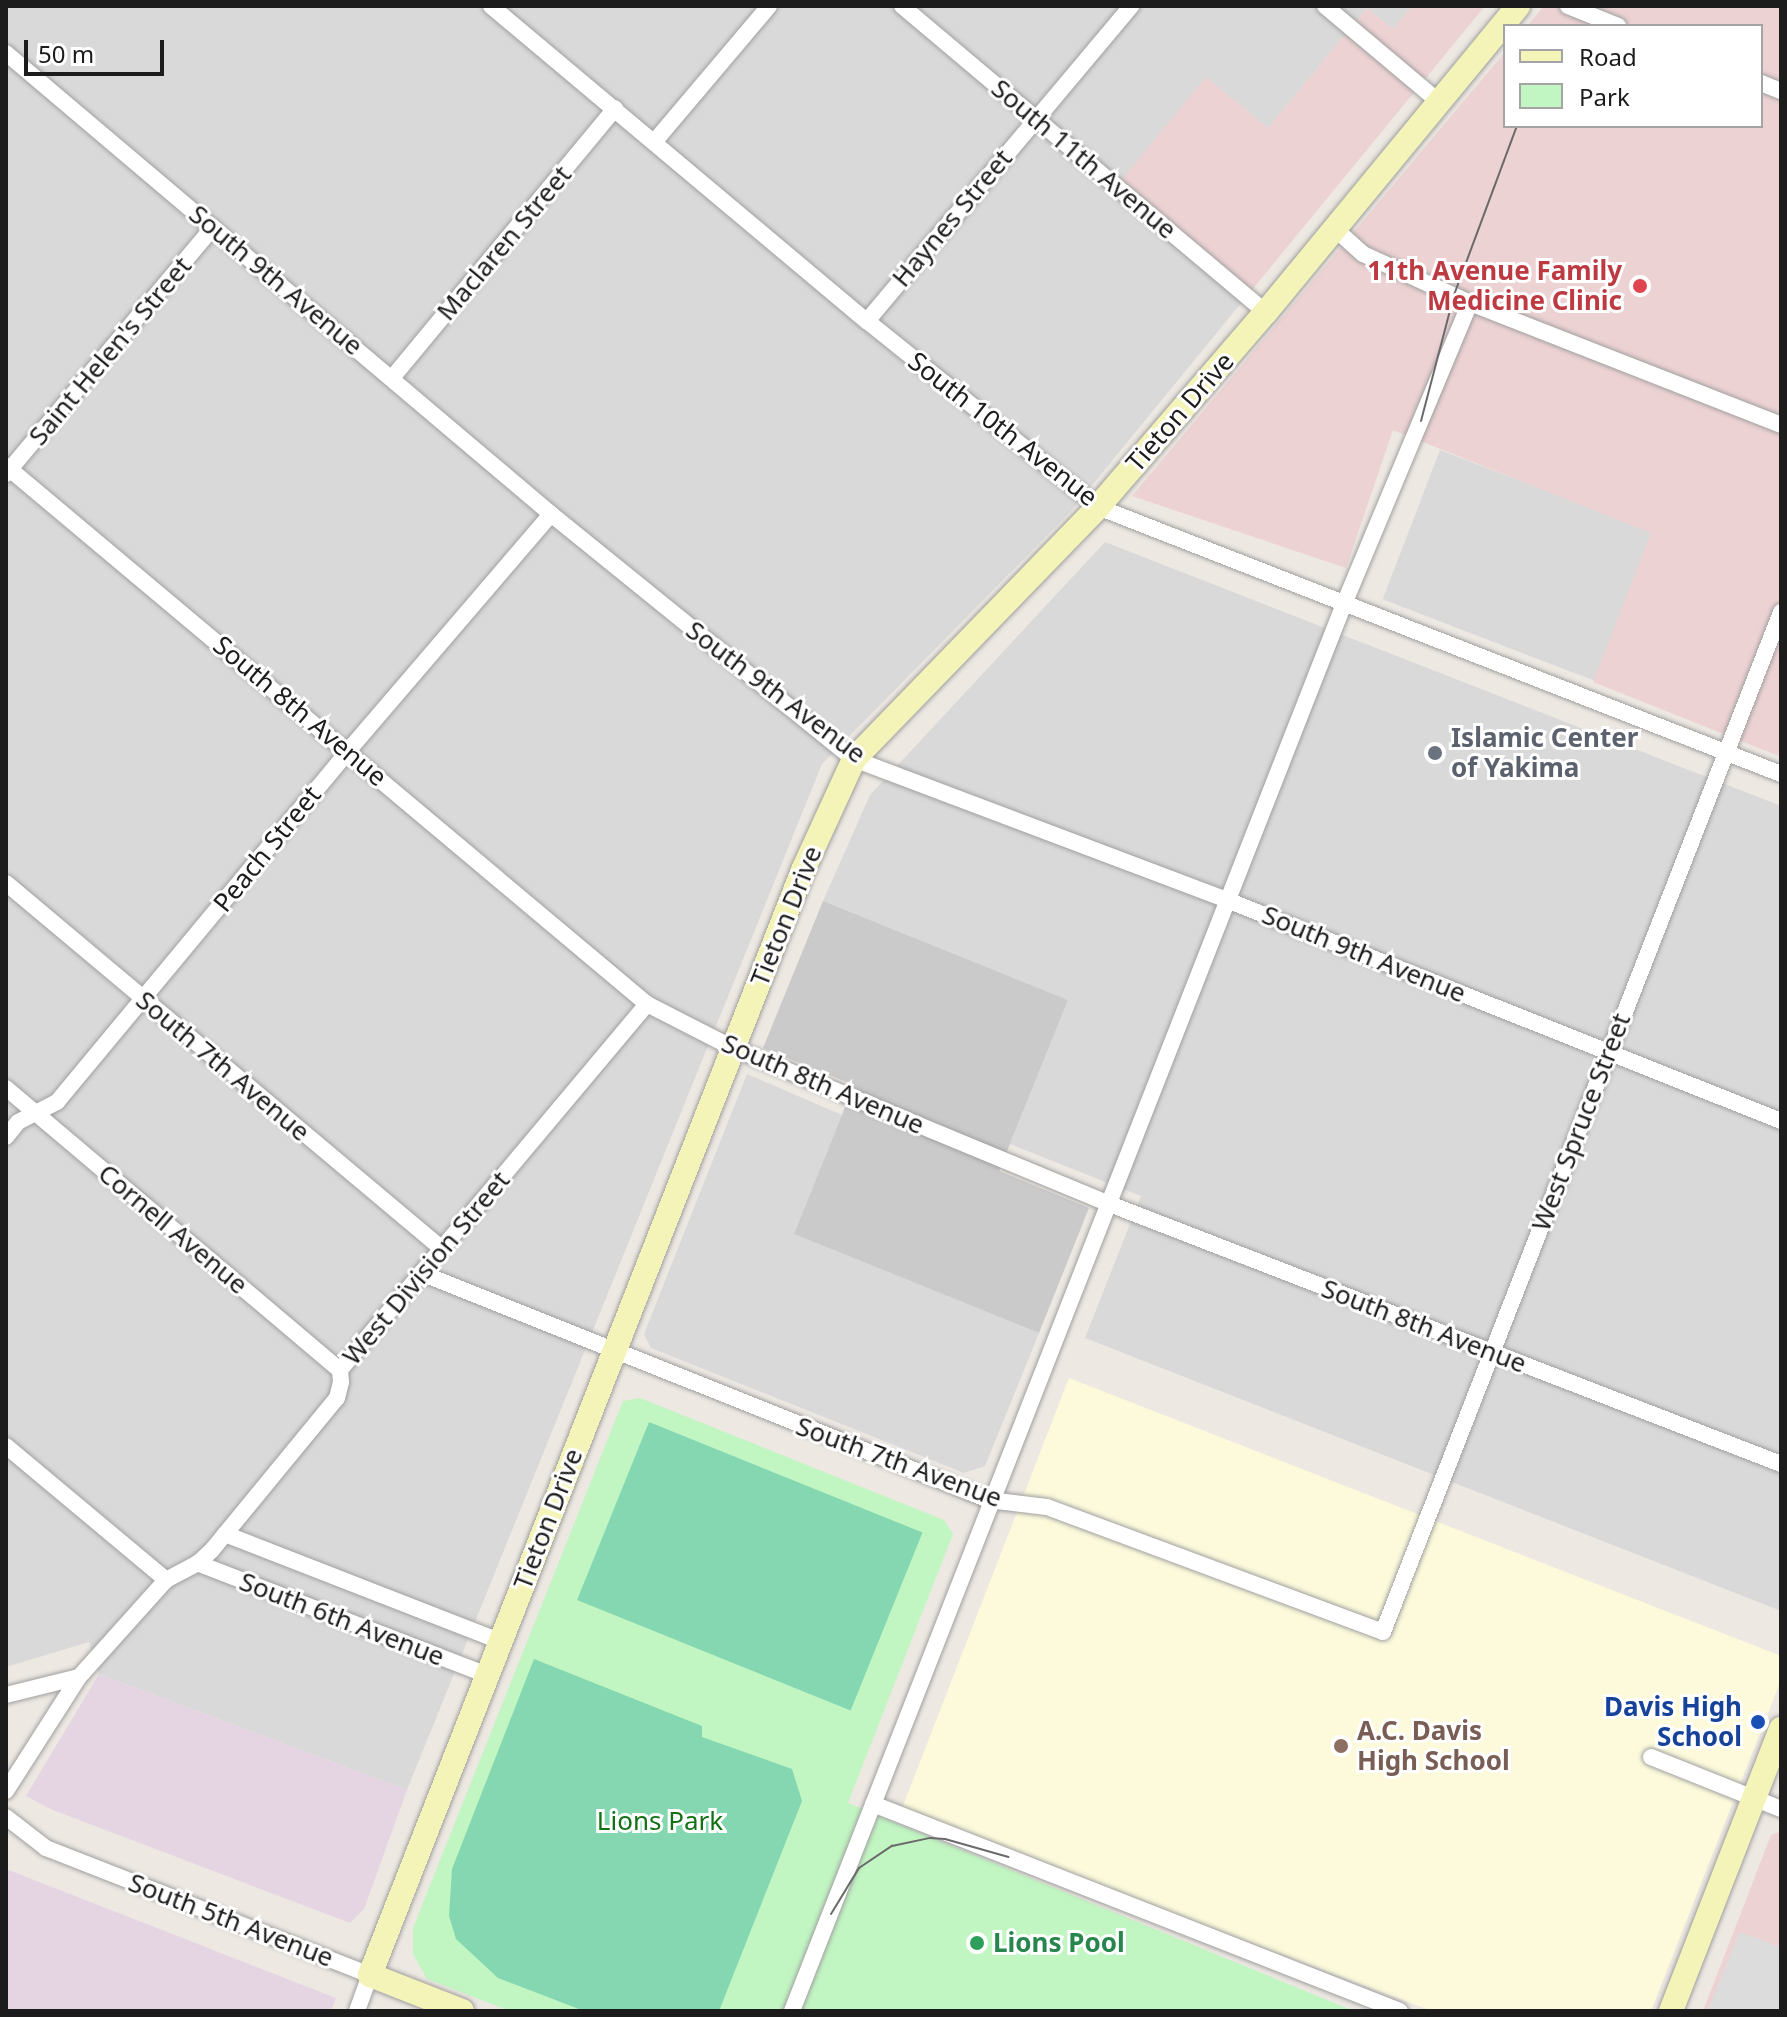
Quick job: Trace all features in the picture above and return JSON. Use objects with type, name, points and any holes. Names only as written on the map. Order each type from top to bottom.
[{"type":"main road","name":"Tieton Drive","points":[[370,1975],[803,870],[854,759],[1098,507],[1266,312],[1518,6]]},
{"type":"main road","points":[[1671,2011],[1781,1729]]},
{"type":"main road","name":"South 5th Avenue","points":[[370,1975],[462,2011]]},
{"type":"street","name":"South 10th Avenue","points":[[491,6],[867,321],[1098,507],[1781,774]]},
{"type":"street","points":[[655,141],[769,6]]},
{"type":"street","name":"South 11th Avenue","points":[[902,6],[1266,312]]},
{"type":"street","name":"Haynes Street","points":[[867,321],[1131,6]]},
{"type":"street","points":[[1325,6],[1438,101]]},
{"type":"street","points":[[1568,6],[1613,24]]},
{"type":"street","name":"South 9th Avenue","points":[[6,53],[551,514],[854,759],[1227,900],[1781,1121]]},
{"type":"street","name":"Maclaren Street","points":[[392,378],[615,108]]},
{"type":"street","name":"Saint Helen's Street","points":[[7,470],[213,227]]},
{"type":"street","points":[[1333,227],[1363,254],[1470,303],[1781,425]]},
{"type":"street","points":[[792,2011],[989,1500],[1344,604],[1470,303]]},
{"type":"street","name":"South 8th Avenue","points":[[7,470],[348,751],[647,1004],[733,1048],[1107,1203],[1781,1464]]},
{"type":"street","name":"Peach Street","points":[[6,1137],[18,1122],[38,1115],[57,1102],[348,751],[551,514]]},
{"type":"street","name":"West Spruce Street","points":[[1383,1632],[1781,612]]},
{"type":"street","name":"South 7th Avenue","points":[[6,883],[441,1248]]},
{"type":"street","name":"West Division Street","points":[[6,1791],[79,1677],[166,1580],[197,1563],[225,1534],[337,1398],[340,1370],[647,1004]]},
{"type":"street","name":"Cornell Avenue","points":[[6,1088],[340,1370]]},
{"type":"street","name":"South 7th Avenue","points":[[421,1273],[989,1500],[1047,1507],[1383,1632]]},
{"type":"street","points":[[6,1446],[166,1580]]},
{"type":"street","name":"South 6th Avenue","points":[[225,1534],[500,1641]]},
{"type":"street","name":"South 6th Avenue","points":[[197,1563],[487,1675]]},
{"type":"street","points":[[6,1695],[79,1677]]},
{"type":"street","points":[[1651,1757],[1781,1809]]},
{"type":"street","points":[[873,1804],[1400,2011]]},
{"type":"street","name":"South 5th Avenue","points":[[6,1817],[46,1848],[370,1975]]},
{"type":"street","name":"Tieton Drive","points":[[357,2011],[370,1975]]},
{"type":"shaded area","points":[[6,6],[1412,6],[1393,29],[1367,8],[1268,128],[1207,78],[1111,195],[1242,302],[1071,511],[822,764],[407,1790],[99,1674],[89,1642],[6,1667]]},
{"type":"shaded area","points":[[1412,6],[1485,6],[1242,302],[1110,194],[1206,77],[1268,128],[1367,8],[1393,29]]},
{"type":"shaded area","points":[[1544,6],[1781,6],[1781,757],[1593,682],[1651,533],[1393,430],[1346,568],[1132,496],[1503,54],[1503,128],[1763,128],[1763,24],[1529,24]]},
{"type":"shaded area","points":[[1440,450],[1653,532],[1596,681],[1383,599]]},
{"type":"shaded area","points":[[1105,542],[1781,806],[1781,1611],[1085,1338],[1141,1196],[1010,1144],[1068,1000],[823,901],[870,795]]},
{"type":"shaded area","points":[[823,901],[1068,1000],[999,1171],[1089,1208],[1039,1333],[794,1234],[854,1085],[763,1048]]},
{"type":"shaded area","points":[[747,1074],[842,1115],[794,1234],[1039,1333],[985,1466],[964,1473],[651,1348],[644,1334]]},
{"type":"shaded area","name":"A.C. Davis High School","points":[[1069,1378],[1781,1656],[1781,1680],[1651,2011],[1432,2011],[901,1811]]},
{"type":"shaded area","points":[[99,1674],[407,1790],[364,1909],[350,1923],[53,1810],[26,1796]]},
{"type":"shaded area","points":[[1781,1831],[1781,2011],[1703,2011],[1771,1835]]},
{"type":"shaded area","points":[[6,1869],[336,1998],[331,2011],[6,2011]]},
{"type":"shaded area","points":[[1740,1932],[1777,1946],[1781,1937],[1781,2011],[1707,2011]]},
{"type":"green space","name":"Lions Park","points":[[640,1398],[944,1520],[953,1534],[848,1803],[1354,2011],[510,2011],[427,1979],[413,1954],[413,1928],[623,1401]]},
{"type":"green space","points":[[649,1422],[923,1533],[851,1711],[577,1600]]},
{"type":"green space","points":[[534,1659],[702,1726],[702,1737],[792,1769],[802,1801],[719,2011],[584,2011],[498,1978],[456,1939],[449,1916],[452,1869]]},
{"type":"tram line","points":[[1421,421],[1454,295],[1516,128]]},
{"type":"tram line","points":[[831,1914],[859,1868],[892,1846],[930,1838],[945,1839],[1008,1857]]},
{"type":"place","name":"11th Avenue Family Medicine Clinic","points":[[1640,286]]},
{"type":"place","name":"Islamic Center of Yakima","points":[[1435,753]]},
{"type":"place","name":"Davis High School","points":[[1758,1722]]},
{"type":"place","name":"A.C. Davis High School","points":[[1341,1746]]},
{"type":"place","name":"Lions Pool","points":[[977,1943]]}]
